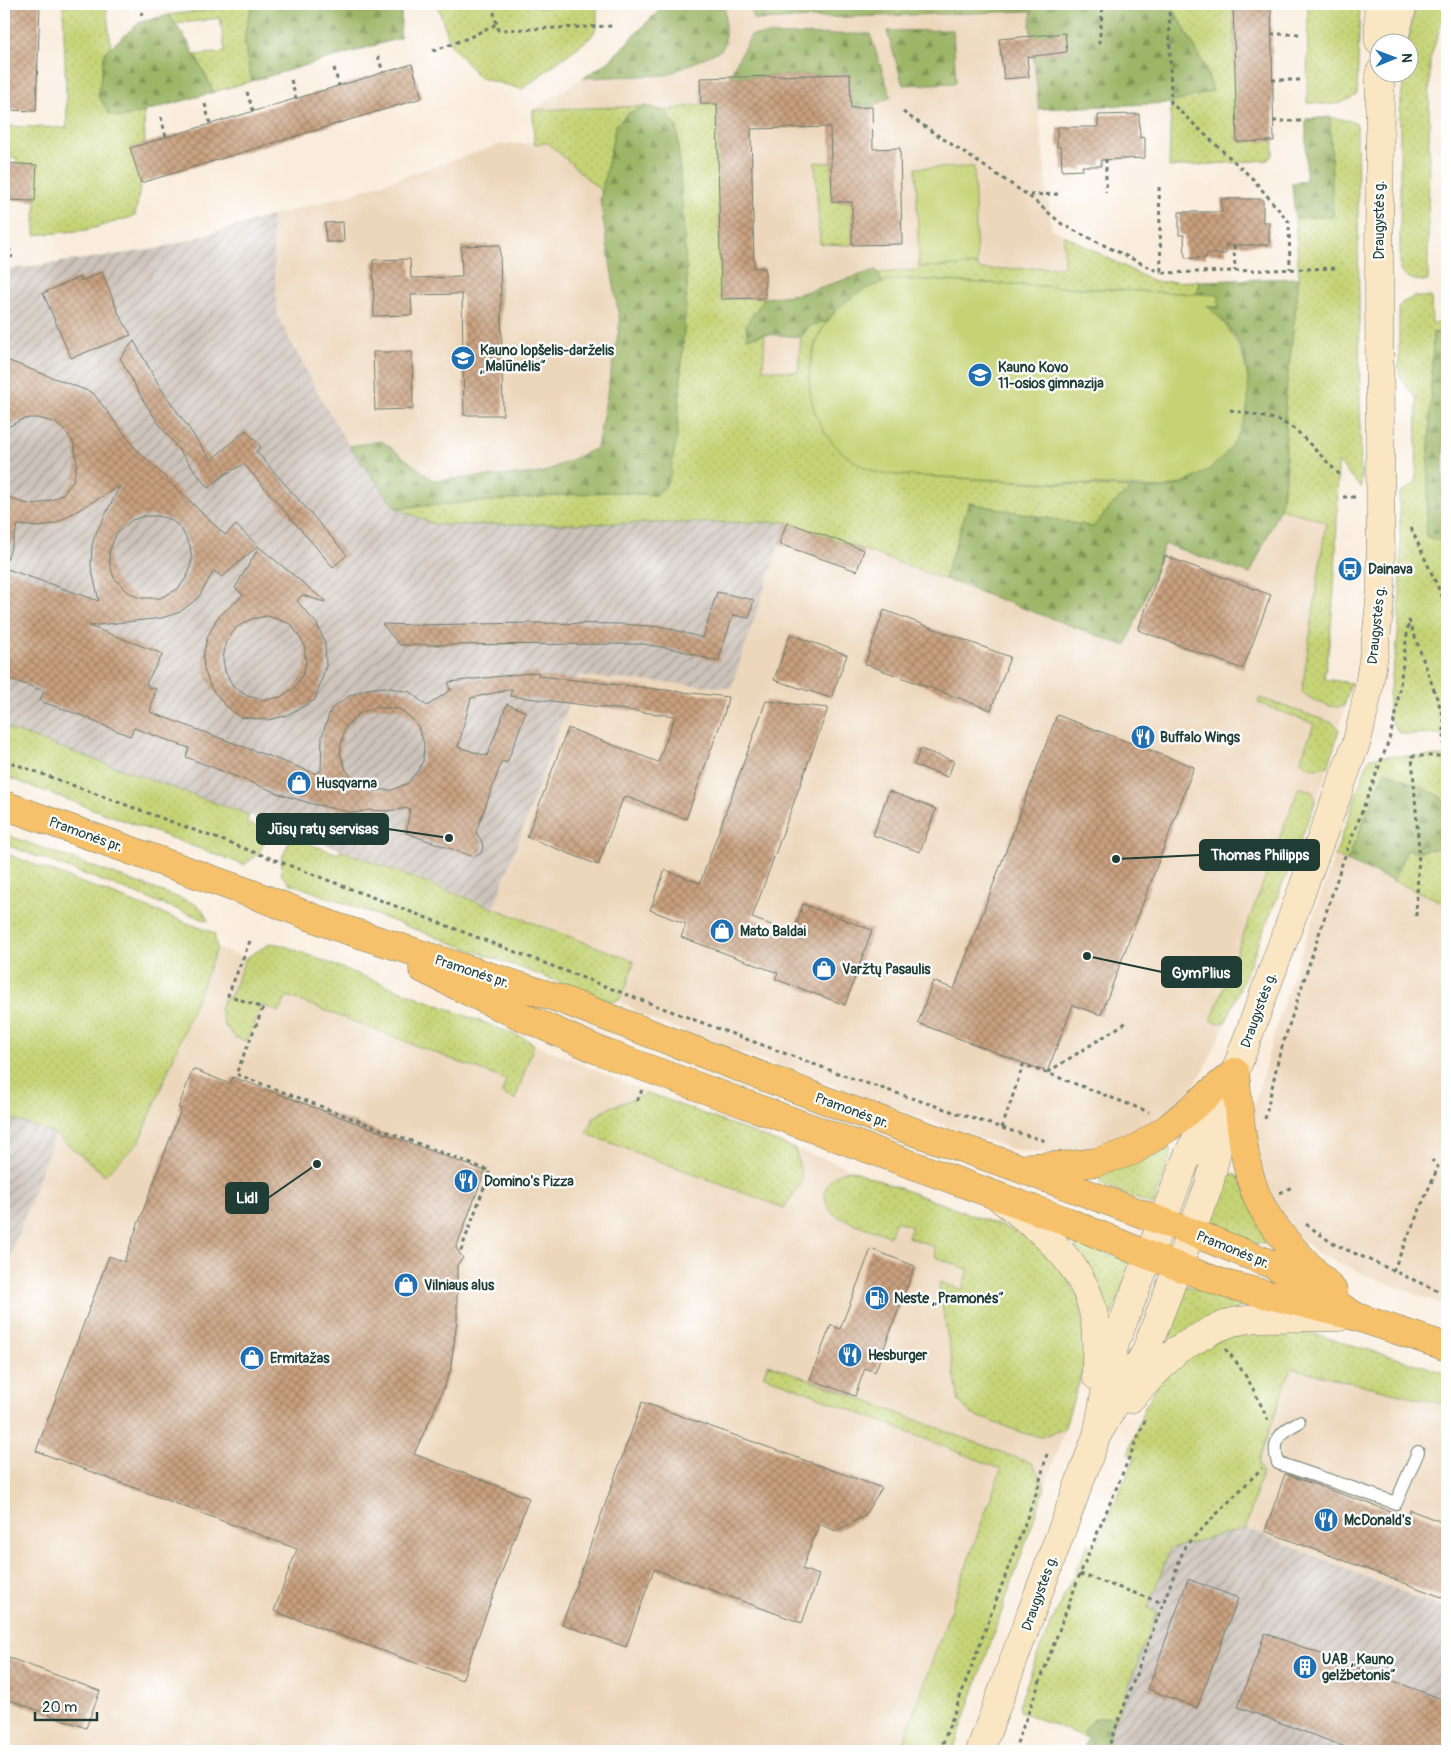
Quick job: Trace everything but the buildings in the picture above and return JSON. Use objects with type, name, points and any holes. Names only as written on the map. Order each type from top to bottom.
[{"type":"main road","points":[[1378,4],[1379,32]]},
{"type":"main road","points":[[1396,32],[1403,4]]},
{"type":"main road","name":"Draugystės g.","points":[[1096,1435],[1145,1353],[1209,1185],[1235,1072],[1357,741],[1369,690],[1375,654],[1381,588],[1379,299],[1382,82]]},
{"type":"main road","name":"Pramonės pr.","points":[[4,805],[255,895],[337,927],[560,999],[843,1107],[1016,1167],[1191,1232],[1274,1265],[1357,1316]]},
{"type":"main road","name":"Pramonės pr.","points":[[337,927],[496,1005],[600,1051],[1066,1221],[1150,1256],[1225,1284],[1357,1316],[1447,1347]]},
{"type":"main road","points":[[1016,1167],[1071,1166],[1097,1162],[1133,1151],[1169,1126],[1235,1072]]},
{"type":"main road","points":[[1235,1072],[1248,1168],[1260,1203],[1280,1233],[1357,1316]]},
{"type":"main road","name":"Draugystės g.","points":[[980,1751],[1096,1435],[1115,1343],[1189,1152],[1235,1072]]},
{"type":"main road","points":[[996,1196],[1044,1233],[1074,1270],[1084,1286],[1091,1304],[1096,1334],[1096,1435]]},
{"type":"main road","points":[[1096,1435],[1177,1350],[1212,1330],[1232,1322],[1258,1318],[1357,1316]]},
{"type":"lane","points":[[1299,1422],[1284,1430],[1276,1441],[1275,1455],[1278,1463],[1396,1503],[1418,1452]]},
{"type":"path","points":[[140,4],[142,16]]},
{"type":"path","points":[[492,4],[498,30],[614,26]]},
{"type":"path","points":[[1099,44],[1103,4]]},
{"type":"path","points":[[1168,4],[1171,103],[1253,179],[1289,222],[1290,269]]},
{"type":"path","points":[[433,51],[468,38],[496,24]]},
{"type":"path","points":[[1271,34],[1300,34]]},
{"type":"path","points":[[378,56],[383,72]]},
{"type":"path","points":[[334,68],[339,86]]},
{"type":"path","points":[[291,80],[296,98]]},
{"type":"path","points":[[1272,80],[1300,80]]},
{"type":"path","points":[[247,92],[253,111]]},
{"type":"path","points":[[205,104],[210,124]]},
{"type":"path","points":[[904,112],[1028,196],[1063,225],[1161,273],[1338,268]]},
{"type":"path","points":[[161,117],[166,137]]},
{"type":"path","points":[[1274,121],[1300,121]]},
{"type":"path","points":[[1106,159],[1106,192]]},
{"type":"path","points":[[1159,187],[1161,273]]},
{"type":"path","points":[[1028,196],[1059,194]]},
{"type":"path","points":[[7,200],[5,236],[12,258]]},
{"type":"path","points":[[1234,245],[1235,271]]},
{"type":"path","points":[[1230,410],[1279,420],[1296,430],[1342,477]]},
{"type":"path","points":[[1411,528],[1447,608],[1444,717],[1444,745],[1447,755],[1412,756],[1419,851],[1416,916]]},
{"type":"path","points":[[1264,1128],[1279,1056],[1343,861],[1388,743],[1396,714],[1409,620],[1444,717]]},
{"type":"path","points":[[4,760],[854,1079],[1002,1128],[1049,1141]]},
{"type":"path","points":[[250,941],[228,995],[263,1008],[236,1074],[490,1171],[460,1253]]},
{"type":"path","points":[[1047,1073],[1127,1022]]},
{"type":"path","points":[[1002,1128],[1023,1065],[1156,1115]]},
{"type":"path","points":[[1393,1270],[1438,1167],[1432,1160]]},
{"type":"path","points":[[1277,1184],[1283,1198]]},
{"type":"path","points":[[1280,1193],[1294,1186]]},
{"type":"path","points":[[1305,1224],[1332,1243],[1447,1294]]},
{"type":"path","points":[[1222,1346],[1232,1356],[1258,1400],[1276,1441]]},
{"type":"path","points":[[1014,1751],[1080,1574],[1147,1416]]},
{"type":"path","points":[[940,1751],[1037,1491],[1047,1454]]},
{"type":"path","points":[[1107,1751],[1184,1546],[1275,1455]]},
{"type":"path","points":[[1080,1574],[1163,1603]]},
{"type":"shaded area","points":[[665,4],[1033,4],[1030,25],[1051,228],[1154,282],[1334,277],[1337,524],[1330,642],[1324,679],[1351,683],[1329,766],[1290,872],[1205,1068],[1176,1111],[1142,1135],[1106,1150],[1064,1155],[1012,1149],[648,1018],[619,1000],[627,985],[634,961],[494,907],[579,676],[730,687],[787,522],[396,508],[349,446],[322,400],[278,316],[271,216],[348,195],[502,144],[534,144],[533,110],[608,62]]},
{"type":"shaded area","points":[[271,216],[278,317],[349,446],[396,508],[436,525],[787,522],[731,688],[579,676],[494,907],[249,815],[4,727],[4,270],[156,249]]},
{"type":"shaded area","points":[[1335,856],[1447,904],[1447,1306],[1322,1256],[1293,1234],[1263,1184],[1252,1112],[1286,995]]},
{"type":"shaded area","points":[[271,943],[282,945],[524,1038],[649,1093],[1020,1233],[1081,1380],[1020,1562],[953,1751],[4,1751],[4,1273],[55,1134],[106,1175],[140,1141],[217,948],[246,958]]},
{"type":"shaded area","points":[[4,1116],[55,1134],[4,1273]]},
{"type":"shaded area","points":[[1291,1368],[1447,1405],[1447,1610],[1246,1528],[1262,1472],[1258,1463]]},
{"type":"shaded area","name":"UAB „Kauno gelžbetonis“","points":[[1246,1528],[1447,1610],[1447,1751],[1104,1751],[1157,1612],[1148,1608],[1170,1549]]},
{"type":"green space","points":[[63,4],[106,4],[111,47],[105,52],[122,118],[144,112],[145,144],[130,148],[141,183],[135,216],[87,230],[35,235],[36,165],[16,164],[17,158],[4,158],[4,126],[67,128]]},
{"type":"green space","points":[[253,4],[245,34],[247,60],[252,81],[214,92],[195,55],[225,52],[220,18],[175,24],[169,15]]},
{"type":"green space","points":[[253,4],[402,4],[400,38],[252,81],[247,60],[245,34]]},
{"type":"green space","points":[[437,4],[540,4],[540,8],[548,8],[549,4],[597,4],[597,27],[591,37],[522,89],[480,78],[451,45]]},
{"type":"green space","points":[[665,4],[725,4],[725,43],[721,50],[667,75],[583,78],[608,62]]},
{"type":"green space","points":[[751,4],[1171,4],[1204,65],[1213,91],[1171,103],[1039,109],[1030,25],[1032,11],[755,20],[753,19]]},
{"type":"green space","points":[[1171,4],[1233,4],[1237,141],[1274,141],[1273,154],[1268,160],[1169,167],[1171,103],[1213,90],[1204,65]]},
{"type":"green space","points":[[1308,4],[1360,4],[1357,94],[1345,101],[1333,104],[1307,103]]},
{"type":"green space","points":[[1416,4],[1447,4],[1430,60],[1428,281],[1413,279],[1400,271],[1400,111],[1403,82],[1418,82],[1418,32],[1410,32]]},
{"type":"green space","points":[[169,15],[188,42],[214,92],[122,118],[109,114],[98,95],[105,52],[140,22]]},
{"type":"green space","points":[[953,30],[956,83],[903,85],[887,31]]},
{"type":"green space","points":[[870,34],[891,97],[872,107],[851,108],[849,74],[729,77],[751,35]]},
{"type":"green space","points":[[701,104],[717,104],[721,299],[765,298],[746,325],[747,338],[765,334],[763,369],[798,372],[801,337],[810,326],[827,321],[815,343],[810,366],[810,389],[815,411],[825,432],[840,449],[859,464],[882,474],[1132,488],[1112,505],[1093,527],[969,503],[944,579],[787,522],[436,525],[396,508],[607,492],[655,495],[677,436],[687,284],[677,127],[665,111]]},
{"type":"green space","points":[[646,106],[627,114],[616,125],[602,192],[548,143],[534,144],[533,110]]},
{"type":"green space","points":[[646,106],[665,111],[677,127],[687,284],[677,436],[670,476],[665,487],[655,495],[607,492],[396,508],[349,446],[382,441],[433,480],[542,473],[597,448],[620,323],[600,200],[616,125],[627,114]]},
{"type":"green space","points":[[1330,117],[1357,124],[1361,488],[1338,462],[1333,598],[1324,679],[1351,683],[1344,706],[1340,707],[1315,701],[1302,691],[1326,522],[1280,508],[1286,474],[1285,400],[1299,278],[1295,218],[1333,216]]},
{"type":"green space","points":[[1330,117],[1333,217],[1295,218],[1292,183],[1306,181],[1306,119]]},
{"type":"green space","points":[[815,162],[831,163],[832,202],[852,202],[852,245],[820,244]]},
{"type":"green space","points":[[974,167],[977,265],[919,267],[916,168]]},
{"type":"green space","points":[[1064,235],[1154,282],[1199,281],[1197,294],[909,279],[882,282],[878,273],[917,270],[919,267],[977,265],[981,270],[1064,267]]},
{"type":"green space","points":[[876,270],[882,282],[853,296],[834,312],[827,321],[810,326],[801,337],[765,334],[747,338],[746,325],[765,298],[799,294]]},
{"type":"green space","points":[[1299,278],[1285,400],[1286,474],[1280,508],[1250,574],[1165,544],[1126,646],[944,579],[969,503],[1093,527],[1112,505],[1132,488],[1178,485],[1199,475],[1217,461],[1231,444],[1241,424],[1247,402],[1248,380],[1244,357],[1235,336],[1222,320],[1206,306],[1219,295],[1197,294],[1199,281]]},
{"type":"green space","points":[[900,279],[1219,295],[1218,307],[1207,306],[1229,330],[1243,357],[1248,386],[1246,414],[1235,439],[1218,462],[1193,478],[1162,488],[882,474],[848,457],[825,432],[812,402],[810,370],[818,339],[836,311],[863,290]]},
{"type":"green space","points":[[1414,297],[1431,297],[1432,323],[1446,323],[1447,297],[1447,331],[1433,333],[1426,536],[1447,543],[1447,735],[1405,734],[1398,732],[1389,718],[1389,694],[1398,637],[1401,571],[1399,494],[1416,483],[1417,399],[1399,376],[1399,307],[1402,303]]},
{"type":"green space","points":[[1447,331],[1447,379],[1444,379],[1443,543],[1426,536],[1433,333]]},
{"type":"green space","points":[[1260,698],[1333,723],[1339,729],[1329,766],[1309,767],[1301,759],[1314,724],[1258,703]]},
{"type":"green space","points":[[4,727],[249,815],[246,823],[269,830],[260,852],[244,865],[4,776]]},
{"type":"green space","points":[[1447,756],[1447,805],[1440,796],[1385,771],[1347,861],[1335,856],[1369,758]]},
{"type":"green space","points":[[1385,771],[1440,796],[1447,805],[1447,835],[1441,848],[1419,851],[1407,850],[1393,881],[1347,861]]},
{"type":"green space","points":[[1299,787],[1312,792],[1316,801],[1226,1022],[1211,1021]]},
{"type":"green space","points":[[4,834],[193,903],[202,909],[208,921],[4,844]]},
{"type":"green space","points":[[1447,835],[1447,904],[1393,881],[1407,850],[1419,851],[1441,848]]},
{"type":"green space","points":[[291,838],[339,854],[340,850],[634,961],[627,985],[619,1000],[613,1002],[289,883],[281,875],[282,858]]},
{"type":"green space","points":[[4,853],[214,933],[217,948],[140,1141],[105,1175],[55,1134],[4,1116]]},
{"type":"green space","points":[[271,943],[282,945],[524,1038],[534,1044],[515,1100],[502,1093],[506,1080],[287,996],[279,1012],[262,1005],[247,1041],[236,1038],[224,1025],[220,1008],[225,997],[230,998],[246,958]]},
{"type":"green space","points":[[649,1093],[795,1149],[803,1180],[784,1208],[587,1134],[594,1117],[611,1107]]},
{"type":"green space","points":[[1160,1146],[1167,1146],[1171,1149],[1171,1157],[1154,1204],[1152,1205],[1102,1185],[1099,1176]]},
{"type":"green space","points":[[851,1170],[1020,1233],[1049,1250],[1081,1301],[1085,1362],[1064,1429],[1041,1437],[1023,1433],[971,1414],[959,1401],[939,1288],[940,1282],[962,1290],[969,1270],[936,1257],[933,1246],[908,1237],[912,1227],[896,1221],[890,1236],[851,1222],[832,1212],[826,1200],[827,1186],[831,1179],[837,1175]]},
{"type":"green space","points":[[1226,1174],[1238,1176],[1268,1234],[1267,1240],[1263,1244],[1255,1243],[1212,1226],[1209,1220],[1223,1176]]},
{"type":"green space","points":[[1078,1245],[1129,1263],[1129,1271],[1112,1315],[1106,1314],[1075,1248]]},
{"type":"green space","points":[[1187,1286],[1235,1299],[1239,1303],[1239,1309],[1171,1340],[1166,1330],[1184,1287]]},
{"type":"green space","points":[[1294,1328],[1447,1373],[1447,1405],[1291,1368],[1258,1463],[1262,1472],[1246,1528],[1170,1549],[1148,1608],[1157,1612],[1116,1718],[1105,1717],[1088,1738],[1021,1712],[1019,1705],[1040,1648],[1088,1543],[1095,1546],[1135,1458],[1128,1454],[1145,1407],[1160,1380],[1187,1355],[1237,1332]]},
{"type":"green space","points":[[768,1364],[1033,1464],[1045,1487],[953,1751],[900,1751],[1001,1469],[763,1375]]},
{"type":"green space","points":[[1116,1718],[1104,1751],[1083,1751],[1088,1738],[1083,1731],[1094,1719]]},
{"type":"place","name":"Kauno lopšelis-darželis „Malūnėlis“","points":[[463,358]]},
{"type":"place","name":"Kauno Kovo 11-osios gimnazija","points":[[980,375]]},
{"type":"place","name":"Dainava","points":[[1350,569]]},
{"type":"place","name":"Buffalo Wings","points":[[1143,737]]},
{"type":"place","name":"Husqvarna","points":[[299,783]]},
{"type":"place","name":"Jūsų ratų servisas","points":[[449,838]]},
{"type":"place","name":"Thomas Philipps","points":[[1116,859]]},
{"type":"place","name":"Mato Baldai","points":[[722,931]]},
{"type":"place","name":"GymPlius","points":[[1087,956]]},
{"type":"place","name":"Varžtų Pasaulis","points":[[824,969]]},
{"type":"place","name":"Lidl","points":[[317,1164]]},
{"type":"place","name":"Domino's Pizza","points":[[466,1181]]},
{"type":"place","name":"Vilniaus alus","points":[[406,1285]]},
{"type":"place","name":"Neste „Pramonės“","points":[[877,1298]]},
{"type":"place","name":"Hesburger","points":[[850,1355]]},
{"type":"place","name":"Ermitažas","points":[[252,1358]]},
{"type":"place","name":"McDonald's","points":[[1326,1520]]},
{"type":"place","name":"UAB „Kauno gelžbetonis“","points":[[1305,1667]]}]
